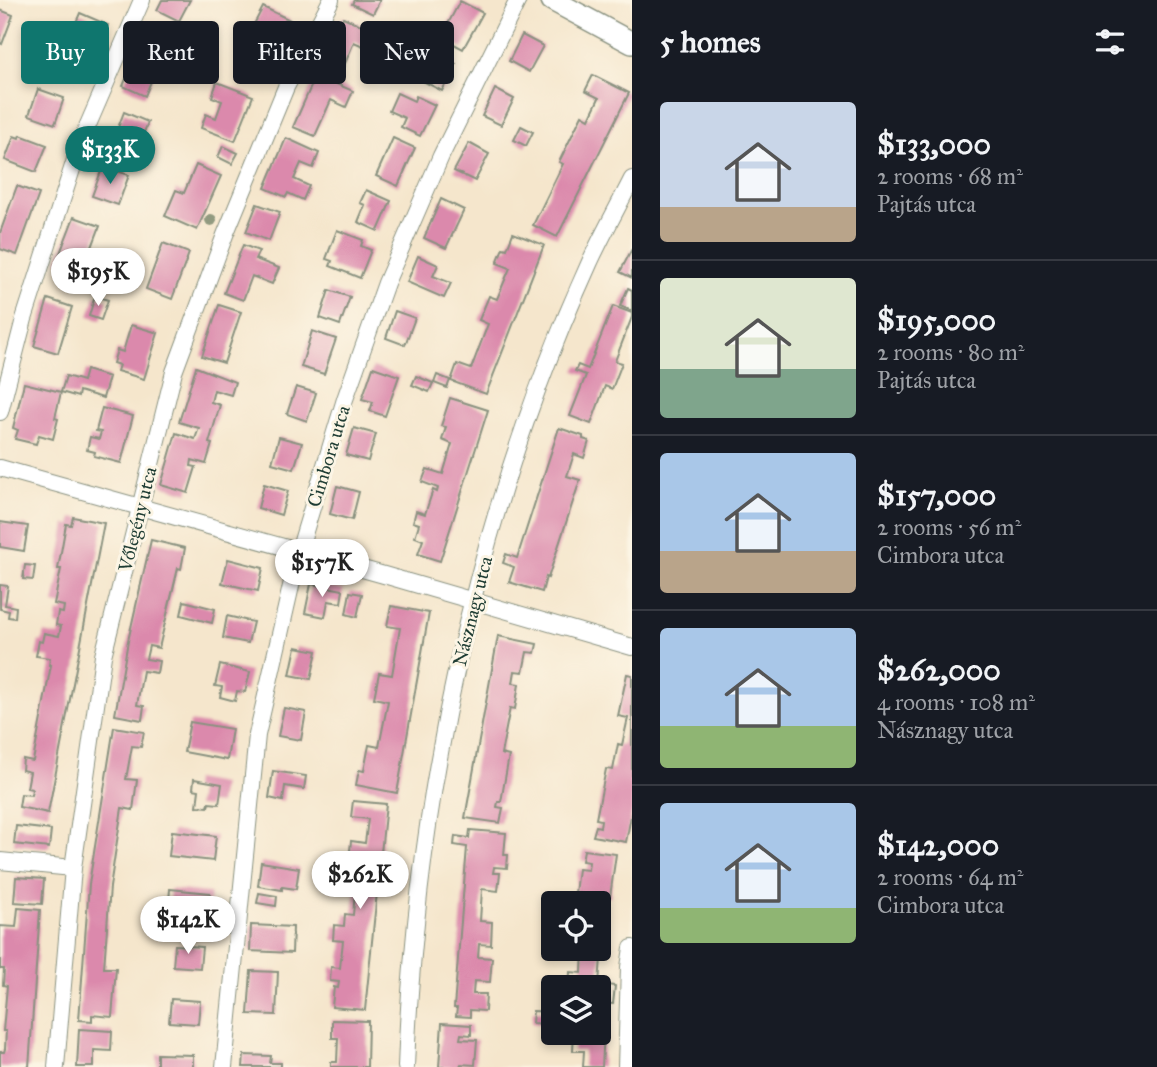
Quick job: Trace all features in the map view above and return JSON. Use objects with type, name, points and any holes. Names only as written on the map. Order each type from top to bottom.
[{"type":"street","points":[[0,412],[24,319],[81,141],[142,0]]},
{"type":"street","name":"Vőlegény utca","points":[[56,1067],[73,868],[103,656],[174,372],[225,235],[286,87],[331,0]]},
{"type":"street","name":"Cimbora utca","points":[[224,1067],[257,735],[299,551],[345,399],[386,283],[441,156],[518,0]]},
{"type":"street","points":[[552,0],[632,43]]},
{"type":"street","name":"Násznagy utca","points":[[407,1067],[415,928],[436,773],[472,602],[511,466],[543,376],[589,264],[632,179]]},
{"type":"street","points":[[0,468],[632,647]]},
{"type":"street","points":[[0,861],[73,868]]},
{"type":"street","points":[[626,1067],[632,948]]},
{"type":"building","points":[[162,0],[190,0],[179,21],[157,10]]},
{"type":"building","points":[[354,0],[380,0],[373,14],[352,4]]},
{"type":"building","points":[[460,1],[483,13],[463,49],[454,44],[454,21],[449,21]]},
{"type":"building","points":[[263,7],[290,20],[290,21],[256,21]]},
{"type":"building","points":[[0,10],[13,15],[2,44],[0,43]]},
{"type":"building","points":[[80,13],[99,21],[77,21]]},
{"type":"building","points":[[343,17],[360,24],[360,45],[354,42],[346,61],[346,21],[341,21]]},
{"type":"building","points":[[522,35],[543,46],[529,72],[509,61]]},
{"type":"building","points":[[593,75],[629,93],[557,237],[533,225],[563,164],[559,162],[582,115],[589,119],[599,98],[585,91]]},
{"type":"building","points":[[219,83],[253,96],[235,141],[201,128],[206,114],[216,118],[222,101],[212,97]]},
{"type":"building","points":[[124,84],[150,84],[145,96],[123,86]]},
{"type":"building","points":[[312,84],[337,84],[353,91],[346,107],[331,100],[315,136],[293,127]]},
{"type":"building","points":[[429,84],[446,84],[442,91]]},
{"type":"building","points":[[38,89],[64,98],[55,124],[29,115]]},
{"type":"building","points":[[495,89],[514,99],[501,125],[482,116]]},
{"type":"building","points":[[397,93],[414,101],[416,96],[435,105],[420,136],[401,127],[405,118],[389,111]]},
{"type":"building","points":[[124,112],[148,122],[135,156],[111,146]]},
{"type":"building","points":[[521,126],[533,132],[526,146],[514,140]]},
{"type":"building","points":[[20,135],[47,145],[36,172],[5,160],[14,136],[19,138]]},
{"type":"building","points":[[286,138],[319,153],[313,168],[301,163],[294,179],[309,186],[303,200],[288,193],[286,197],[265,188]]},
{"type":"building","points":[[393,138],[415,148],[398,186],[376,176]]},
{"type":"building","points":[[469,143],[489,154],[475,181],[454,171]]},
{"type":"building","points":[[223,146],[238,153],[232,164],[218,157]]},
{"type":"building","points":[[196,165],[221,176],[197,230],[165,216],[176,190],[184,193]]},
{"type":"building","points":[[103,166],[129,175],[118,205],[92,196]]},
{"type":"building","points":[[17,186],[39,194],[17,255],[0,249],[0,233]]},
{"type":"building","points":[[366,190],[391,201],[378,231],[358,222],[365,205],[360,203]]},
{"type":"building","points":[[441,199],[464,210],[446,248],[424,238]]},
{"type":"building","points":[[257,204],[280,212],[269,241],[246,232]]},
{"type":"building","points":[[74,217],[100,226],[83,271],[57,261]]},
{"type":"building","points":[[337,230],[363,240],[361,246],[371,250],[360,278],[330,266],[332,261],[326,259]]},
{"type":"building","points":[[513,233],[544,245],[486,394],[451,381],[457,364],[471,369],[488,324],[479,320],[489,296],[497,299],[510,268],[497,263],[503,248],[507,249]]},
{"type":"building","points":[[163,243],[189,253],[172,299],[146,289]]},
{"type":"building","points":[[243,245],[259,251],[255,259],[279,268],[272,284],[252,276],[243,300],[224,293]]},
{"type":"building","points":[[632,249],[632,278],[620,272]]},
{"type":"building","points":[[418,256],[438,265],[433,276],[451,283],[444,298],[407,282]]},
{"type":"building","points":[[628,288],[632,290],[632,311],[620,306]]},
{"type":"building","points":[[329,290],[350,297],[340,325],[320,318]]},
{"type":"building","points":[[95,296],[108,300],[101,320],[89,316]]},
{"type":"building","points":[[48,299],[72,307],[58,353],[34,346]]},
{"type":"building","points":[[219,305],[241,312],[224,363],[202,356]]},
{"type":"building","points":[[613,306],[632,313],[632,317],[615,361],[622,363],[612,389],[605,386],[591,424],[570,416],[586,375],[575,371],[578,365],[588,369]]},
{"type":"building","points":[[395,311],[415,318],[405,345],[386,338]]},
{"type":"building","points":[[131,325],[158,333],[144,379],[117,371],[119,365],[113,363],[117,350],[123,352]]},
{"type":"building","points":[[312,331],[336,339],[324,374],[301,367]]},
{"type":"building","points":[[196,367],[235,382],[231,395],[214,390],[211,402],[220,405],[209,443],[212,444],[206,464],[192,460],[191,466],[196,467],[188,493],[161,485],[176,433],[195,439],[199,428],[179,422]]},
{"type":"building","points":[[373,367],[399,376],[385,416],[370,411],[373,402],[362,399]]},
{"type":"building","points":[[86,370],[109,377],[103,398],[79,391],[78,397],[61,392],[66,376],[83,381]]},
{"type":"building","points":[[437,375],[450,380],[447,388],[434,383]]},
{"type":"building","points":[[416,376],[433,383],[429,392],[412,385]]},
{"type":"building","points":[[24,383],[61,392],[53,439],[39,435],[36,444],[15,439],[18,430],[13,428]]},
{"type":"building","points":[[296,387],[316,393],[307,421],[287,414]]},
{"type":"building","points":[[450,398],[488,410],[440,561],[418,554],[423,540],[415,537],[419,524],[413,522],[416,511],[425,514],[433,490],[437,492],[438,488],[422,482],[427,469],[443,474],[452,444],[442,440],[446,427],[441,426]]},
{"type":"building","points":[[102,408],[133,416],[121,463],[94,456],[95,452],[87,450],[90,437],[99,439],[101,432],[96,431]]},
{"type":"building","points":[[354,428],[376,434],[368,461],[346,455]]},
{"type":"building","points":[[559,428],[583,436],[583,439],[589,441],[584,458],[574,454],[567,476],[580,480],[542,592],[509,582],[514,567],[503,563],[506,554],[517,558]]},
{"type":"building","points":[[279,437],[302,443],[294,469],[272,463]]},
{"type":"building","points":[[264,484],[288,491],[281,515],[258,508]]},
{"type":"building","points":[[337,486],[359,492],[352,520],[330,514]]},
{"type":"building","points":[[73,517],[104,523],[48,813],[19,807],[21,794],[31,795],[32,789],[27,788],[30,772],[22,770],[23,759],[33,761],[51,665],[50,658],[36,656],[39,641],[42,642],[44,633],[59,636],[61,626],[56,625],[58,612],[63,613],[64,606],[54,604],[61,569],[58,569],[66,524],[71,525]]},
{"type":"building","points":[[0,522],[28,526],[24,551],[0,547]]},
{"type":"building","points":[[151,540],[185,548],[159,648],[149,646],[146,659],[159,661],[157,673],[143,671],[137,705],[144,706],[142,720],[115,715],[128,641]]},
{"type":"building","points":[[228,559],[263,568],[258,591],[222,583]]},
{"type":"building","points":[[25,565],[35,566],[33,580],[23,579]]},
{"type":"building","points":[[311,584],[343,590],[341,603],[328,601],[325,617],[305,613]]},
{"type":"building","points":[[0,585],[8,586],[5,605],[16,607],[15,618],[8,617],[9,611],[0,609]]},
{"type":"building","points":[[350,592],[362,594],[357,617],[346,614]]},
{"type":"building","points":[[184,601],[215,609],[212,623],[181,615]]},
{"type":"building","points":[[391,606],[429,613],[397,793],[356,785],[359,770],[364,771],[369,745],[379,747],[388,701],[374,698],[379,673],[392,675],[400,628],[387,626]]},
{"type":"building","points":[[227,616],[253,622],[248,643],[223,638]]},
{"type":"building","points":[[498,636],[537,644],[535,653],[527,652],[523,672],[515,671],[513,683],[519,684],[515,709],[510,708],[501,754],[509,756],[501,802],[498,802],[497,807],[503,808],[500,823],[465,818]]},
{"type":"building","points":[[296,647],[317,651],[311,679],[290,675]]},
{"type":"building","points":[[220,665],[250,672],[245,692],[237,691],[235,701],[220,697],[222,687],[215,686]]},
{"type":"building","points":[[627,674],[632,675],[632,811],[626,842],[593,836],[596,826],[600,827],[601,820],[596,819],[606,769],[613,770],[618,744],[622,745],[628,718],[618,716]]},
{"type":"building","points":[[284,708],[306,712],[301,740],[278,736]]},
{"type":"building","points":[[190,722],[232,729],[227,760],[184,752]]},
{"type":"building","points":[[114,727],[144,732],[141,747],[132,746],[126,779],[137,780],[133,810],[122,808],[110,887],[104,968],[116,968],[112,1017],[92,1015],[92,1021],[79,1020],[89,884]]},
{"type":"building","points":[[273,771],[306,776],[304,789],[285,786],[283,801],[269,798]]},
{"type":"building","points":[[194,779],[222,784],[219,804],[197,806],[199,790],[193,789]]},
{"type":"building","points":[[353,801],[386,804],[365,1010],[332,1007],[334,987],[338,988],[339,982],[330,981],[331,967],[340,968],[343,941],[333,940],[334,925],[344,926],[345,914],[353,915],[355,892],[346,891],[351,841],[365,843],[368,819],[351,817]]},
{"type":"building","points":[[16,826],[51,830],[49,848],[14,844]]},
{"type":"building","points":[[470,830],[506,833],[504,855],[508,855],[507,868],[494,867],[493,873],[500,873],[498,891],[482,889],[480,921],[492,922],[491,945],[479,944],[478,957],[492,958],[490,982],[474,981],[473,994],[486,994],[485,1011],[470,1010],[470,1017],[456,1016],[457,1008],[454,1008],[467,847],[454,845],[455,836],[469,838]]},
{"type":"building","points":[[172,831],[216,836],[213,861],[169,856]]},
{"type":"building","points":[[584,850],[616,854],[611,891],[575,891],[578,869],[588,870],[589,862],[582,861]]},
{"type":"building","points":[[261,862],[299,868],[296,889],[258,886]]},
{"type":"building","points":[[16,877],[44,879],[42,904],[14,902]]},
{"type":"building","points":[[170,889],[210,893],[208,917],[197,916],[197,923],[177,921],[178,914],[168,913]]},
{"type":"building","points":[[259,893],[277,896],[276,906],[257,903]]},
{"type":"building","points":[[18,908],[40,910],[29,1067],[0,1067],[0,1052],[5,1049],[6,1031],[3,1031],[7,986],[3,985],[4,969],[0,969],[0,926],[16,927]]},
{"type":"building","points":[[251,925],[293,927],[292,953],[250,951]]},
{"type":"building","points":[[175,945],[202,947],[200,968],[173,966]]},
{"type":"building","points":[[582,961],[601,961],[600,975],[570,975],[570,972],[582,973]]},
{"type":"building","points":[[251,971],[278,972],[276,1015],[248,1014]]},
{"type":"building","points":[[611,986],[615,986],[611,1004]]},
{"type":"building","points":[[171,999],[200,1001],[198,1024],[169,1022]]},
{"type":"building","points":[[533,1011],[541,1011],[541,1024],[532,1023]]},
{"type":"building","points":[[332,1020],[368,1021],[367,1067],[331,1067],[331,1062],[337,1062],[338,1038],[332,1038]]},
{"type":"building","points":[[442,1023],[471,1025],[471,1035],[461,1034],[460,1039],[477,1040],[475,1065],[439,1067]]},
{"type":"building","points":[[79,1029],[112,1031],[111,1051],[94,1050],[94,1067],[77,1067]]},
{"type":"building","points":[[573,1045],[603,1045],[602,1067],[583,1067],[584,1051],[573,1051]]},
{"type":"building","points":[[157,1054],[193,1055],[193,1067],[157,1067]]},
{"type":"building","points":[[244,1055],[271,1056],[270,1063],[281,1063],[281,1067],[243,1067]]}]
